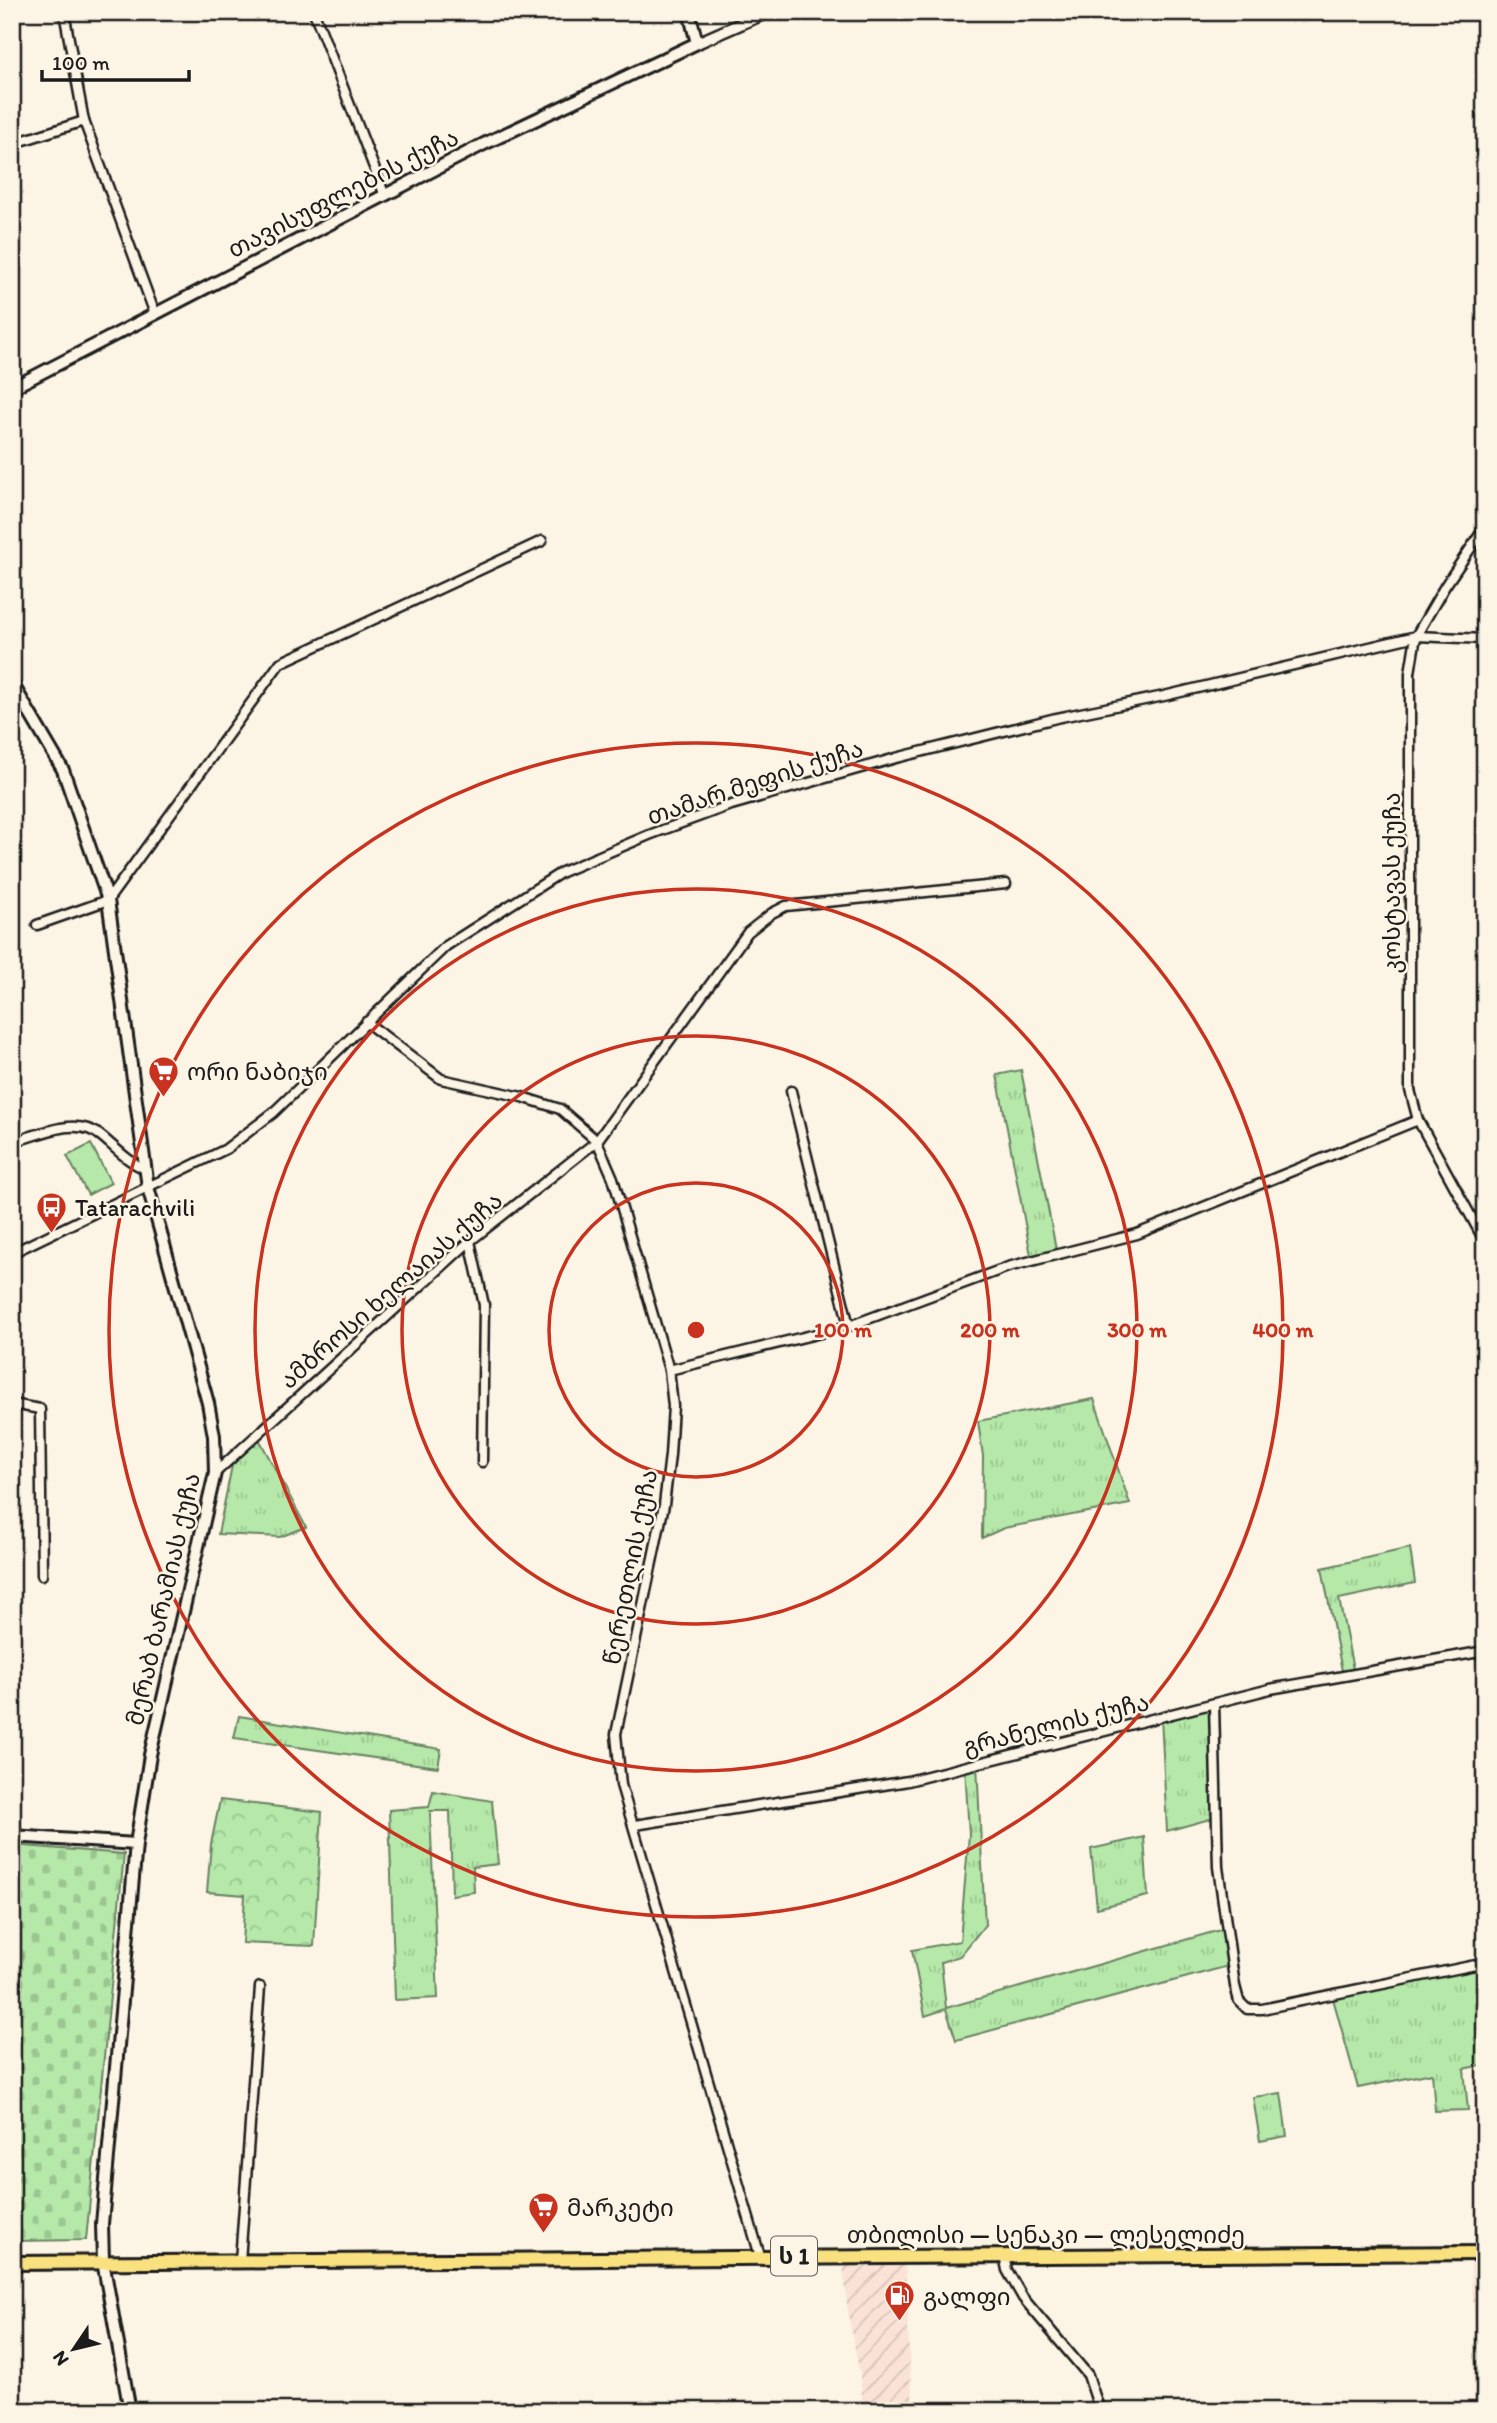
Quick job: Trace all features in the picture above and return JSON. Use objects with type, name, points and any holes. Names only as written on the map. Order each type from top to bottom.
[{"type":"highway","name":"თბილისი — სენაკი — ლესელიძე","points":[[103,2261],[1485,2253]]},
{"type":"highway","name":"ს 1","points":[[12,2263],[103,2261]]},
{"type":"main road","points":[[689,12],[697,43]]},
{"type":"main road","name":"თავისუფლების ქუჩა","points":[[12,388],[484,144],[697,43]]},
{"type":"main road","name":"მერაბ ბარამიას ქუჩა","points":[[12,683],[63,770],[108,900],[145,1169],[208,1403],[214,1436],[215,1473],[150,1755],[136,1844],[102,2224],[103,2261],[130,2411]]},
{"type":"main road","points":[[12,1836],[136,1844]]},
{"type":"street","points":[[65,12],[84,121],[155,314]]},
{"type":"street","points":[[314,12],[385,196]]},
{"type":"street","points":[[697,43],[768,12]]},
{"type":"street","points":[[12,144],[84,121]]},
{"type":"street","points":[[12,270],[15,279],[12,281]]},
{"type":"street","name":"კოსტავას ქუჩა","points":[[1485,527],[1445,586],[1416,636],[1410,673],[1410,1090],[1418,1120],[1485,1242]]},
{"type":"street","points":[[37,925],[108,900],[280,663],[542,541]]},
{"type":"street","name":"თამარ მეფის ქუჩა","points":[[12,1253],[226,1149],[273,1113],[446,946],[562,872],[716,810],[967,739],[1164,696],[1416,636],[1485,639]]},
{"type":"street","name":"ამბროსი ხელაიას ქუჩა","points":[[215,1473],[470,1241],[597,1141],[748,932],[772,913],[786,906],[1006,884]]},
{"type":"street","name":"წერეთლის ქუჩა","points":[[366,1022],[441,1079],[522,1097],[560,1109],[597,1141],[613,1178],[669,1370],[672,1416],[663,1504],[616,1734],[621,1784],[760,2256]]},
{"type":"street","points":[[791,1091],[849,1326]]},
{"type":"street","points":[[669,1370],[849,1326],[1008,1266],[1137,1234],[1418,1120]]},
{"type":"street","points":[[12,1142],[78,1125],[92,1130],[129,1162],[145,1169]]},
{"type":"street","points":[[470,1241],[484,1305],[482,1462]]},
{"type":"street","points":[[12,1404],[40,1409],[43,1575]]},
{"type":"street","name":"გრანელის ქუჩა","points":[[635,1825],[908,1782],[1287,1686],[1485,1651]]},
{"type":"street","points":[[1213,1704],[1218,1867],[1235,1986],[1239,2001],[1247,2009],[1262,2009],[1485,1963]]},
{"type":"street","points":[[240,2261],[260,1987]]},
{"type":"street","points":[[1004,2255],[1006,2270],[1023,2298],[1088,2375],[1100,2411]]},
{"type":"shaded area","points":[[1470,2253],[1485,2253],[1485,2411],[1480,2411]]},
{"type":"shaded area","points":[[905,2255],[914,2411],[863,2411],[842,2256]]},
{"type":"green space","points":[[1021,1070],[1057,1254],[1032,1261],[997,1075]]},
{"type":"green space","points":[[91,1144],[111,1183],[88,1195],[67,1156]]},
{"type":"green space","points":[[1094,1399],[1130,1504],[1004,1528],[982,1538],[983,1456],[978,1421]]},
{"type":"green space","points":[[257,1435],[306,1527],[280,1537],[218,1534],[234,1456]]},
{"type":"green space","points":[[1410,1548],[1415,1583],[1339,1599],[1354,1674],[1343,1676],[1322,1568]]},
{"type":"green space","points":[[1214,1704],[1217,1817],[1167,1831],[1161,1717]]},
{"type":"green space","points":[[239,1716],[441,1749],[438,1767],[234,1738]]},
{"type":"green space","points":[[977,1764],[985,1925],[960,1956],[941,1962],[946,2008],[1227,1928],[1232,1965],[956,2040],[946,2009],[925,2016],[912,1950],[960,1941],[969,1834],[965,1767]]},
{"type":"green space","points":[[433,1791],[492,1801],[498,1864],[473,1867],[474,1892],[452,1895],[450,1811],[430,1811],[438,1998],[395,2000],[389,1810],[429,1807]]},
{"type":"green space","points":[[220,1800],[322,1812],[314,1946],[242,1943],[245,1895],[207,1892],[211,1844]]},
{"type":"green space","points":[[1144,1837],[1148,1896],[1097,1908],[1091,1849]]},
{"type":"green space","points":[[12,1845],[124,1854],[86,2240],[12,2241]]},
{"type":"green space","points":[[1485,1963],[1485,2064],[1464,2069],[1468,2110],[1435,2111],[1432,2073],[1358,2088],[1332,1995]]},
{"type":"green space","points":[[1281,2093],[1287,2136],[1260,2141],[1253,2097]]},
{"type":"place","name":"ორი ნაბიჯი","points":[[164,1098]]},
{"type":"place","name":"Tatarachvili","points":[[52,1234]]},
{"type":"place","name":"მარკეტი","points":[[544,2234]]},
{"type":"place","name":"გალფი","points":[[900,2323]]}]
